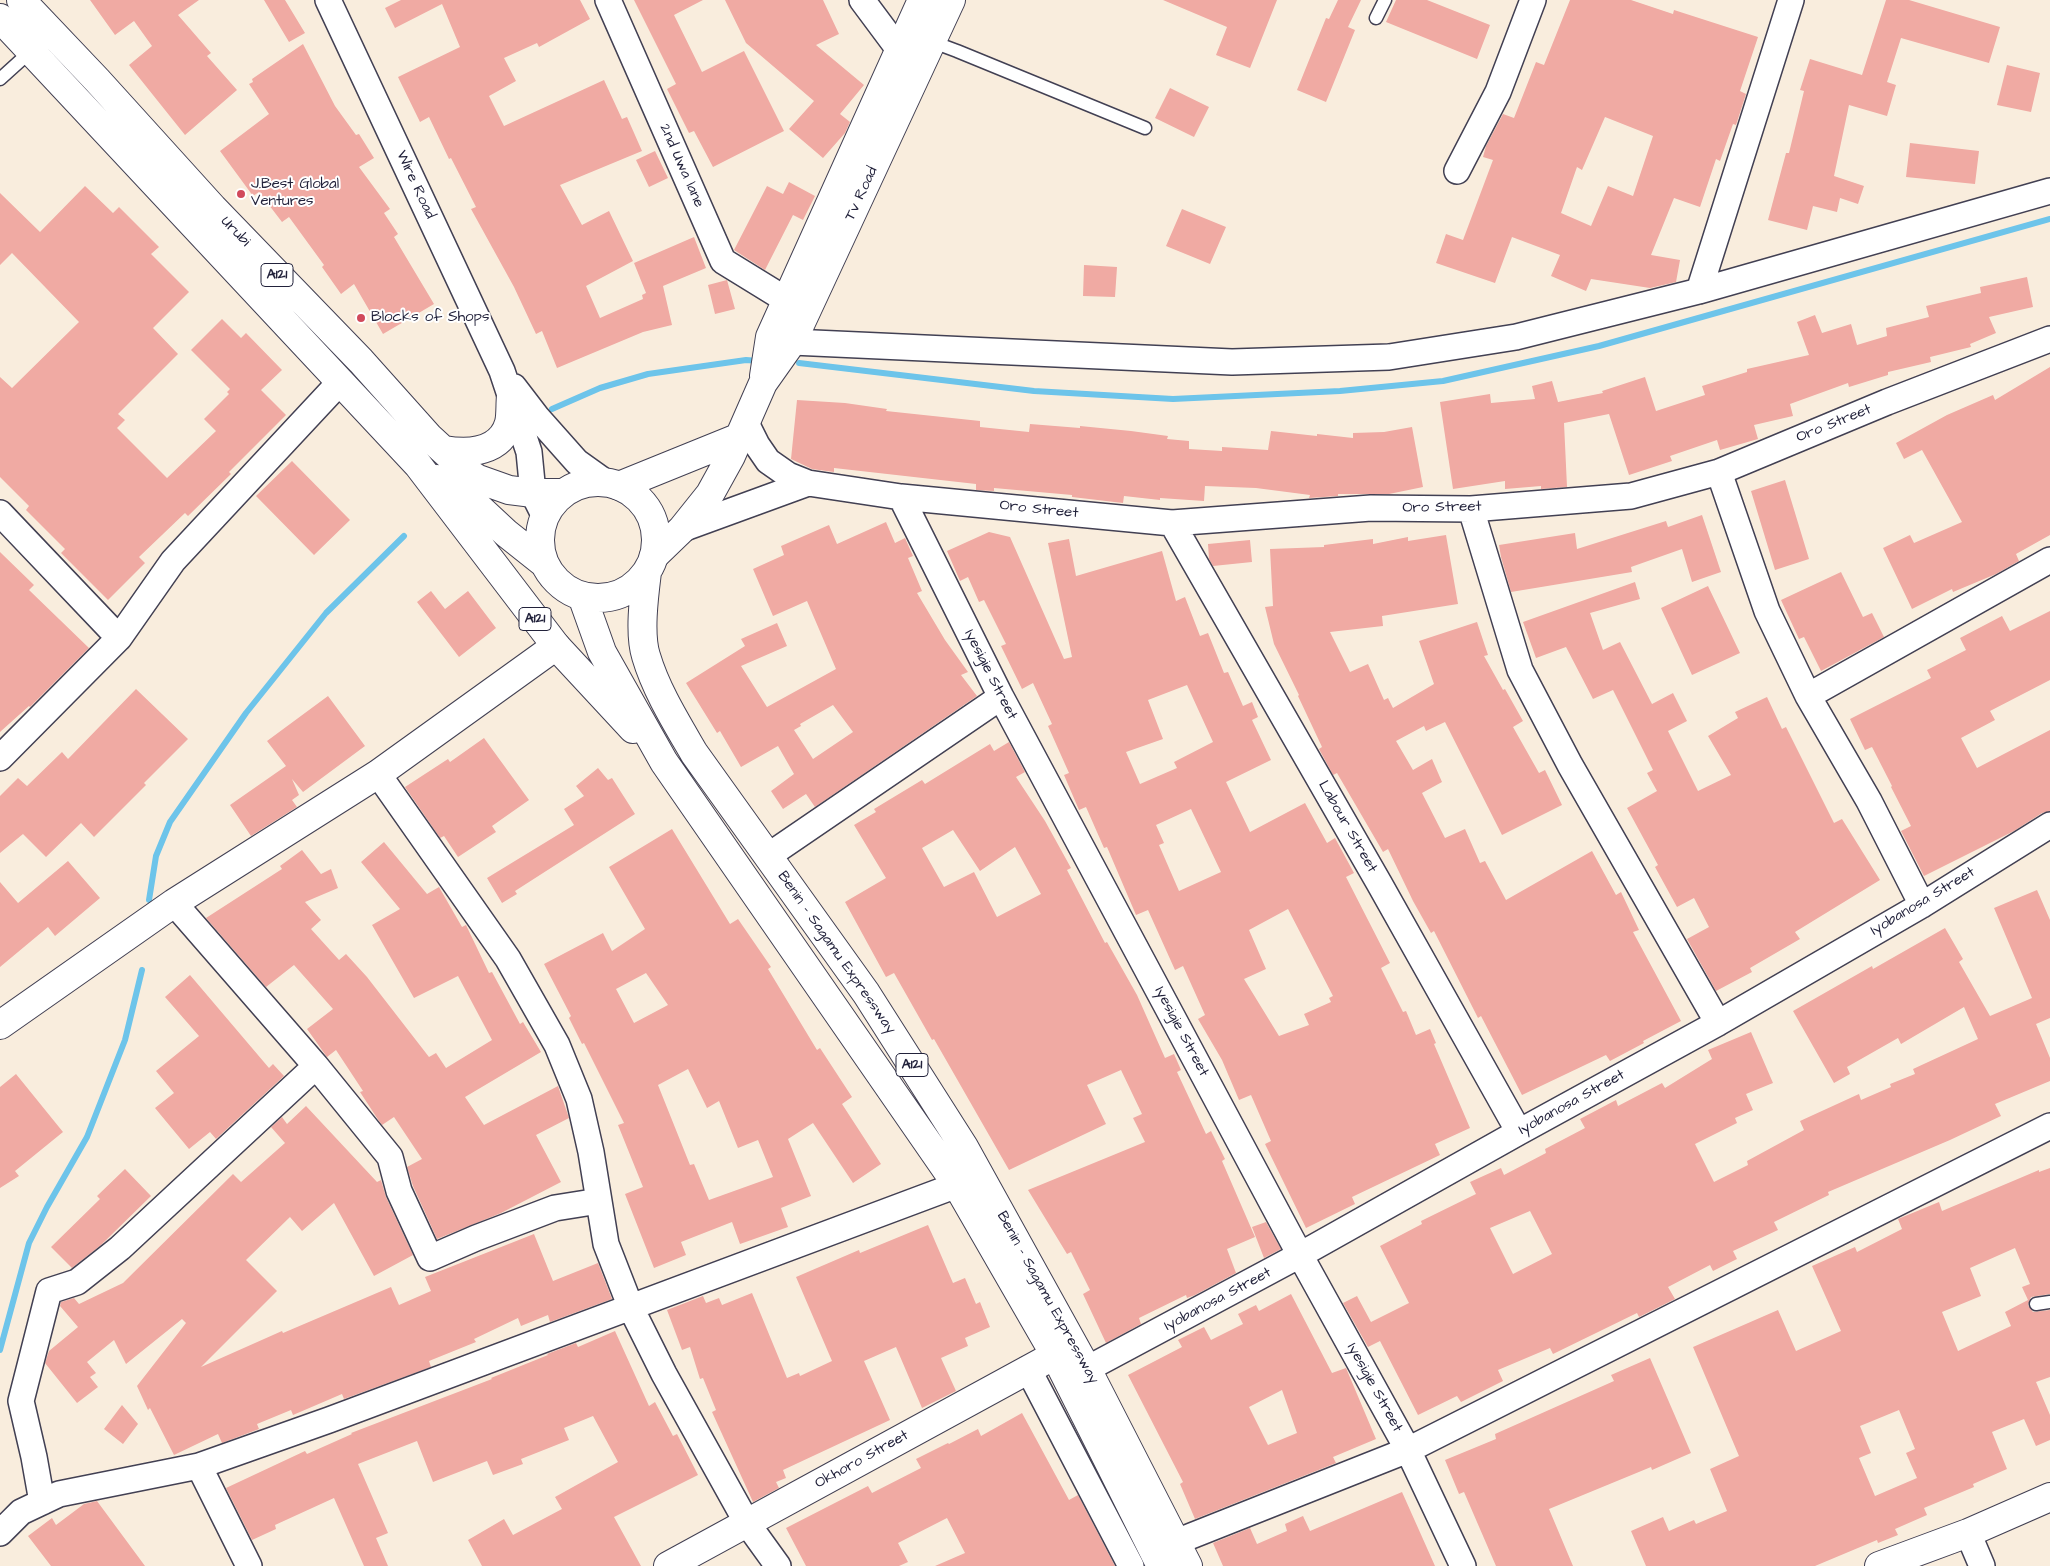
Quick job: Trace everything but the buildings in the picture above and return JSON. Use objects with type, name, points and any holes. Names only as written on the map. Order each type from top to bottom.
[{"type":"main road","name":"Urubi","points":[[21,0],[97,80],[213,208],[361,361],[430,436],[478,479],[510,490],[539,505],[577,486],[590,483],[612,484]]},
{"type":"main road","name":"Tv Road","points":[[763,383],[770,337],[788,302],[922,0]]},
{"type":"main road","name":"Tv Road","points":[[651,564],[710,494],[743,430],[763,383],[792,342],[951,0]]},
{"type":"main road","name":"Urubi","points":[[0,18],[418,465]]},
{"type":"main road","points":[[444,450],[463,453],[478,451],[490,446],[502,437],[509,423],[507,383]]},
{"type":"main road","points":[[612,484],[743,430]]},
{"type":"main road","name":"A121","points":[[418,465],[477,506],[506,533],[545,564]]},
{"type":"main road","name":"A121","points":[[418,465],[556,646],[664,762]]},
{"type":"main road","name":"A121","points":[[539,505],[541,548],[545,564],[554,578],[567,589],[582,596],[600,598],[618,594],[634,586],[651,564],[656,534],[651,514],[638,497],[612,484]]},
{"type":"main road","name":"Benin - Sagamu Expressway","points":[[651,564],[643,613],[646,655],[670,712],[694,753],[866,994],[964,1147],[1087,1369],[1188,1566]]},
{"type":"main road","name":"A121","points":[[582,596],[602,652],[664,762],[957,1185],[1055,1355],[1161,1566]]},
{"type":"main road","points":[[0,1025],[174,903],[378,774],[556,646]]},
{"type":"main road","name":"Okhoro Street","points":[[668,1566],[1055,1355]]},
{"type":"main road","points":[[1879,1566],[1968,1533],[2050,1497]]},
{"type":"street","name":"Wire Road","points":[[328,0],[507,383],[529,452],[539,505]]},
{"type":"street","name":"2nd Uwa lane","points":[[608,0],[722,261],[788,302]]},
{"type":"street","points":[[862,0],[900,51]]},
{"type":"street","points":[[1458,171],[1498,92],[1533,0]]},
{"type":"street","points":[[1699,291],[1791,0]]},
{"type":"street","points":[[792,342],[1232,362],[1390,357],[1516,337],[1699,291],[2050,191]]},
{"type":"street","name":"Oro Street","points":[[743,430],[768,461],[788,475],[808,483],[901,497],[1172,523],[1371,508],[1471,508],[1631,496],[1719,472],[1887,402],[2050,339]]},
{"type":"street","points":[[0,758],[119,638],[173,562],[340,382]]},
{"type":"street","name":"Wire Road","points":[[507,383],[577,462],[612,484]]},
{"type":"street","points":[[1719,472],[1767,611],[1808,696],[1869,801],[1922,905]]},
{"type":"street","name":"Oro Street","points":[[682,529],[808,483]]},
{"type":"street","name":"Iyesigie Street","points":[[901,497],[1001,697],[1300,1255],[1408,1450],[1463,1566]]},
{"type":"street","points":[[1471,508],[1520,670],[1570,765],[1718,1023]]},
{"type":"street","points":[[0,512],[119,638]]},
{"type":"street","name":"Labour Street","points":[[1172,523],[1379,883],[1519,1132]]},
{"type":"street","points":[[1808,696],[2050,560]]},
{"type":"street","points":[[768,856],[1001,697]]},
{"type":"street","points":[[378,774],[508,959],[557,1045],[579,1099],[592,1152],[606,1244],[631,1308],[664,1374],[747,1523],[778,1566]]},
{"type":"street","name":"Iyobanosa Street","points":[[1087,1369],[1300,1255],[1718,1023],[1922,905],[2005,852],[2050,826]]},
{"type":"street","points":[[174,903],[316,1066],[390,1157],[399,1191],[430,1258],[555,1208],[599,1201]]},
{"type":"street","points":[[42,1502],[21,1401],[49,1291],[77,1282],[120,1248],[316,1066]]},
{"type":"street","points":[[1176,1542],[1408,1450],[2047,1133]]},
{"type":"street","points":[[0,1533],[20,1512],[59,1494],[199,1466],[329,1420],[957,1185]]},
{"type":"street","points":[[1028,1369],[1131,1566]]},
{"type":"street","points":[[199,1466],[249,1566]]},
{"type":"street","points":[[1968,1533],[1982,1566]]},
{"type":"lane","points":[[1376,18],[1385,0]]},
{"type":"lane","points":[[933,42],[1145,128]]},
{"type":"lane","points":[[0,79],[31,51]]},
{"type":"lane","points":[[2036,1304],[2050,1302]]},
{"type":"waterway","points":[[799,363],[1034,391],[1173,399],[1340,391],[1443,381],[1599,346],[2050,219]]},
{"type":"waterway","points":[[552,409],[600,388],[648,374],[746,360],[759,361]]},
{"type":"waterway","points":[[149,900],[156,856],[170,822],[246,713],[326,613],[404,536]]},
{"type":"waterway","points":[[0,1350],[29,1243],[87,1137],[125,1040],[142,970]]},
{"type":"place","name":"J.Best Global Ventures","points":[[241,194]]},
{"type":"place","name":"Blocks of Shops","points":[[361,318]]}]
